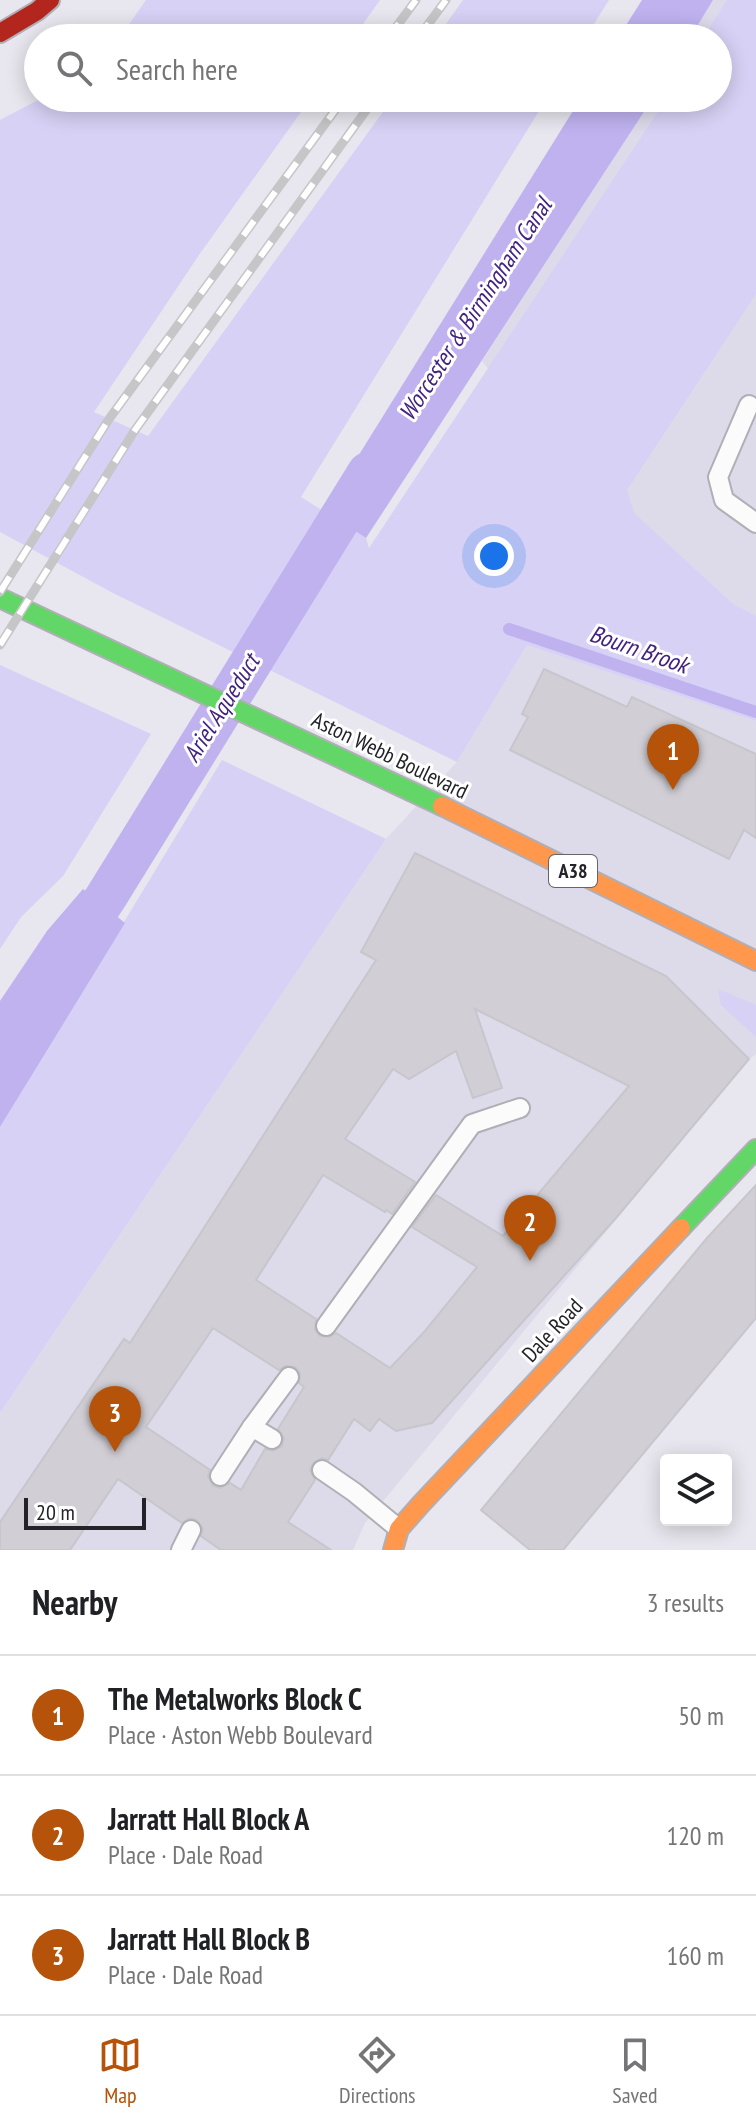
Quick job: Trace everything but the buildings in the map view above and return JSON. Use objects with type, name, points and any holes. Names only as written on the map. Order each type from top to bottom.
[{"type":"main road","points":[[0,33],[50,0]]},
{"type":"main road","name":"Aston Webb Boulevard","points":[[0,598],[390,781],[756,961]]},
{"type":"main road","name":"Dale Road","points":[[393,1550],[399,1529],[756,1149]]},
{"type":"lane","points":[[749,405],[718,477],[724,500],[756,523]]},
{"type":"lane","points":[[326,1326],[472,1124],[520,1108]]},
{"type":"lane","points":[[220,1476],[289,1377]]},
{"type":"lane","points":[[252,1427],[272,1439]]},
{"type":"lane","points":[[322,1470],[399,1529]]},
{"type":"lane","points":[[181,1550],[191,1530]]},
{"type":"shaded area","points":[[146,0],[380,0],[363,24],[129,24]]},
{"type":"shaded area","points":[[463,0],[609,0],[594,24],[446,24]]},
{"type":"shaded area","points":[[713,0],[756,0],[756,680],[610,525],[482,361],[644,112],[732,112],[732,24],[698,24]]},
{"type":"shaded area","points":[[727,0],[756,0],[756,294],[627,490],[634,513],[733,604],[756,616],[756,721],[527,645],[457,762],[113,593],[0,532],[0,120],[24,107],[24,112],[301,112],[199,255],[94,412],[148,436],[383,112],[538,112],[301,497],[366,538],[369,548],[658,112],[732,112],[732,24],[712,24]]},
{"type":"shaded area","points":[[527,645],[756,721],[756,1054],[365,1523],[353,1550],[0,1550],[0,1413],[386,839],[457,762]]},
{"type":"shaded area","points":[[0,665],[151,734],[63,876],[21,917],[0,949]]},
{"type":"shaded area","points":[[222,760],[386,839],[0,1413],[0,1127]]},
{"type":"shaded area","points":[[718,989],[756,1005],[756,1037],[721,1005]]},
{"type":"water","points":[[642,0],[713,0],[698,24],[627,24]]},
{"type":"water","name":"Worcester & Birmingham Canal","points":[[572,112],[644,112],[366,538],[324,511]]},
{"type":"water","points":[[83,889],[125,923],[0,1127],[0,1001],[47,931]]},
{"type":"waterway","name":"Ariel Aqueduct","points":[[69,953],[368,473]]},
{"type":"waterway","name":"Bourn Brook","points":[[509,629],[756,712]]},
{"type":"railway","points":[[398,24],[416,0]]},
{"type":"railway","points":[[428,24],[446,0]]},
{"type":"railway","points":[[0,592],[109,419],[334,112]]},
{"type":"railway","points":[[0,645],[135,430],[365,112]]},
{"type":"traffic: fast","points":[[0,598],[442,806]]},
{"type":"traffic: fast","points":[[681,1228],[756,1149]]},
{"type":"traffic: slow","points":[[442,806],[756,961]]},
{"type":"traffic: slow","points":[[393,1550],[399,1529],[421,1504],[681,1228]]},
{"type":"traffic: jam","points":[[0,33],[50,0]]},
{"type":"place","name":"The Metalworks Block C","points":[[673,790]]},
{"type":"place","name":"Jarratt Hall Block A","points":[[530,1261]]},
{"type":"place","name":"Jarratt Hall Block B","points":[[115,1452]]}]
